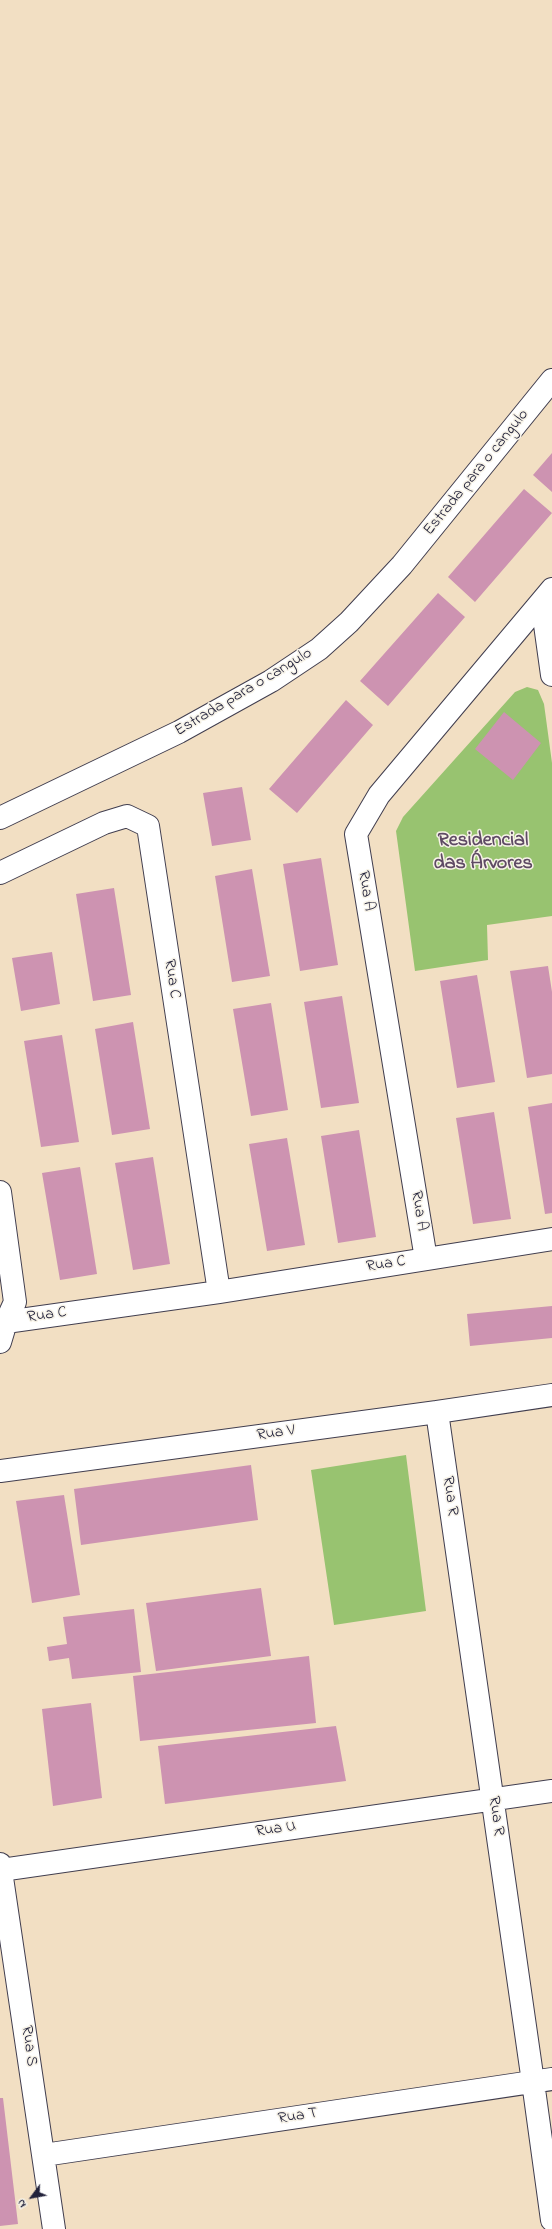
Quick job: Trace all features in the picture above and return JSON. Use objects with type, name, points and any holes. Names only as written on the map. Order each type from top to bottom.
[{"type":"street","name":"Estrada para o cangulo","points":[[0,818],[179,732],[271,681],[319,649],[350,622],[402,565],[552,380]]},
{"type":"street","points":[[547,596],[552,675]]},
{"type":"street","name":"Rua A","points":[[426,1259],[356,834],[379,796],[547,596]]},
{"type":"street","name":"Rua C","points":[[0,873],[104,823],[127,816],[148,826],[219,1292]]},
{"type":"street","name":"Rua C","points":[[0,1192],[15,1302],[3,1332]]},
{"type":"street","name":"Rua C","points":[[3,1332],[219,1292],[552,1239]]},
{"type":"street","name":"Rua V","points":[[0,1471],[552,1395]]},
{"type":"street","name":"Rua R","points":[[437,1412],[492,1799],[543,2080],[552,2220]]},
{"type":"street","name":"Rua U","points":[[0,1867],[552,1792]]},
{"type":"street","name":"Rua S","points":[[0,1867],[4,1913],[44,2156],[54,2229]]},
{"type":"street","name":"Rua T","points":[[44,2156],[543,2080]]},
{"type":"street","points":[[543,2229],[552,2220]]},
{"type":"green space","points":[[527,687],[538,690],[544,704],[552,763],[552,916],[487,925],[488,960],[415,971],[396,831],[403,817],[515,692]]},
{"type":"green space","points":[[406,1455],[426,1611],[334,1625],[311,1470]]},
{"type":"building","points":[[552,453],[552,492],[533,475]]},
{"type":"building","points":[[524,489],[552,513],[475,602],[448,577]]},
{"type":"building","points":[[438,593],[465,617],[388,706],[360,681]]},
{"type":"building","points":[[346,700],[373,725],[297,813],[269,789]]},
{"type":"building","points":[[504,712],[541,743],[513,780],[475,749]]},
{"type":"building","points":[[242,787],[251,840],[212,846],[203,793]]},
{"type":"building","points":[[321,858],[338,965],[300,971],[283,864]]},
{"type":"building","points":[[252,869],[270,976],[232,982],[215,876]]},
{"type":"building","points":[[114,888],[131,995],[93,1001],[76,894]]},
{"type":"building","points":[[52,952],[60,1004],[21,1011],[12,958]]},
{"type":"building","points":[[548,966],[552,992],[552,1074],[527,1078],[510,971]]},
{"type":"building","points":[[477,975],[495,1082],[457,1088],[440,981]]},
{"type":"building","points":[[342,996],[359,1103],[321,1108],[304,1002]]},
{"type":"building","points":[[271,1003],[288,1110],[251,1116],[233,1009]]},
{"type":"building","points":[[133,1022],[150,1129],[112,1135],[95,1029]]},
{"type":"building","points":[[62,1035],[79,1142],[41,1147],[24,1041]]},
{"type":"building","points":[[552,1103],[552,1213],[545,1214],[528,1107]]},
{"type":"building","points":[[494,1112],[511,1219],[473,1224],[456,1118]]},
{"type":"building","points":[[359,1130],[376,1237],[338,1243],[321,1136]]},
{"type":"building","points":[[287,1138],[305,1245],[267,1251],[249,1144]]},
{"type":"building","points":[[153,1157],[170,1264],[133,1270],[115,1163]]},
{"type":"building","points":[[80,1167],[97,1274],[60,1280],[42,1173]]},
{"type":"building","points":[[552,1306],[552,1338],[470,1346],[467,1314]]},
{"type":"building","points":[[251,1465],[258,1520],[81,1545],[74,1489]]},
{"type":"building","points":[[64,1495],[80,1595],[32,1603],[16,1501]]},
{"type":"building","points":[[261,1588],[271,1656],[156,1671],[146,1603]]},
{"type":"building","points":[[134,1609],[141,1672],[72,1679],[69,1658],[49,1661],[47,1647],[67,1644],[63,1617]]},
{"type":"building","points":[[309,1656],[316,1723],[140,1741],[133,1676]]},
{"type":"building","points":[[91,1703],[102,1798],[53,1806],[42,1709]]},
{"type":"building","points":[[336,1726],[346,1781],[165,1804],[158,1746]]},
{"type":"building","points":[[0,2098],[3,2098],[18,2224],[0,2226]]},
{"type":"district","name":"Residencial das Árvores","points":[[483,854]]}]
